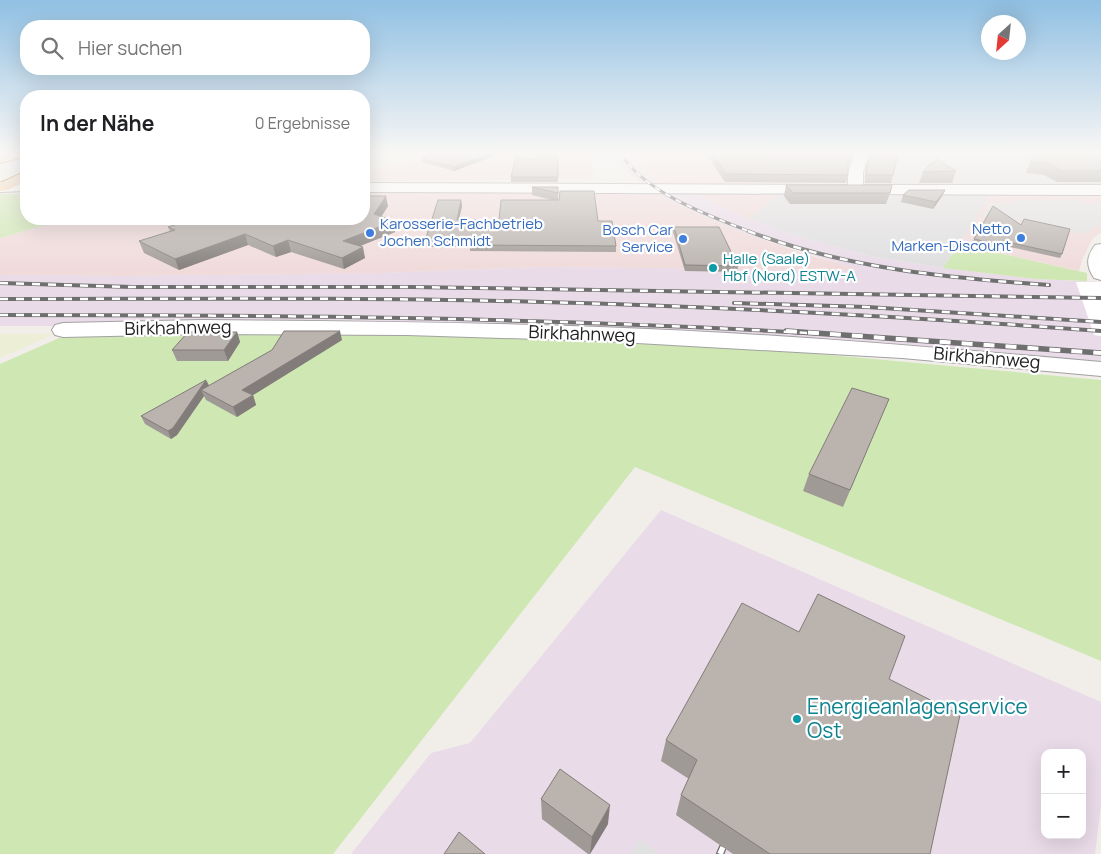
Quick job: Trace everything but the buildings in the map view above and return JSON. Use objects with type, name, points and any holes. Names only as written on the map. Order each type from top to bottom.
[{"type":"street","points":[[1101,248],[1097,254],[1098,268],[1101,274]]},
{"type":"street","name":"Birkhahnweg","points":[[63,330],[202,327],[407,328],[582,334],[902,351],[1101,369]]},
{"type":"shaded area","points":[[370,194],[658,194],[675,204],[741,232],[808,255],[863,270],[538,267],[384,273],[127,276],[0,275],[0,238],[45,225],[370,225]]},
{"type":"shaded area","points":[[658,194],[695,194],[749,219],[790,234],[870,256],[943,268],[1036,279],[1101,282],[1101,362],[731,334],[463,326],[0,326],[0,275],[127,276],[384,273],[538,267],[860,270],[741,232],[675,204]]},
{"type":"shaded area","points":[[695,194],[779,194],[749,219]]},
{"type":"shaded area","points":[[779,194],[985,194],[990,197],[943,268],[870,256],[790,234],[749,219]]},
{"type":"shaded area","points":[[985,194],[1101,194],[1101,233],[1093,238],[1082,260],[1079,271],[959,244],[989,197]]},
{"type":"shaded area","points":[[1014,200],[1078,200],[1085,204],[1100,204],[1101,223],[1084,234],[1020,219],[1016,226],[983,216],[991,202],[1004,204],[1019,203]]},
{"type":"shaded area","points":[[661,510],[1101,702],[1101,807],[1095,854],[351,854],[431,753],[470,743]]},
{"type":"shaded area","points":[[639,839],[660,854],[631,854]]},
{"type":"green space","points":[[0,194],[20,194],[20,225],[45,225],[0,238]]},
{"type":"green space","points":[[959,244],[1087,273],[1087,281],[1036,279],[943,268]]},
{"type":"green space","points":[[441,333],[744,347],[1101,380],[1101,661],[635,467],[333,854],[0,854],[0,364],[66,335]]},
{"type":"green space","points":[[0,334],[54,334],[0,358]]},
{"type":"pier","points":[[1076,282],[1101,282],[1101,336],[1094,335]]},
{"type":"railway","points":[[665,194],[698,211],[751,232]]},
{"type":"railway","points":[[748,231],[784,244],[821,254],[896,269],[934,275],[1049,285]]},
{"type":"railway","points":[[0,283],[132,287],[411,287],[1101,298]]},
{"type":"railway","points":[[0,299],[475,300],[822,313],[1101,331]]},
{"type":"railway","points":[[734,303],[867,307],[1101,322]]},
{"type":"railway","points":[[0,315],[504,320],[807,333]]},
{"type":"railway","points":[[786,331],[1101,353]]},
{"type":"railway","points":[[720,854],[723,847]]},
{"type":"place","name":"Karosserie-Fachbetrieb Jochen Schmidt","points":[[370,233]]},
{"type":"place","name":"Netto Marken-Discount","points":[[1021,238]]},
{"type":"place","name":"Bosch Car Service","points":[[683,239]]},
{"type":"place","name":"Halle (Saale) Hbf (Nord) ESTW-A","points":[[713,268]]},
{"type":"place","name":"Energieanlagenservice Ost","points":[[797,719]]}]
